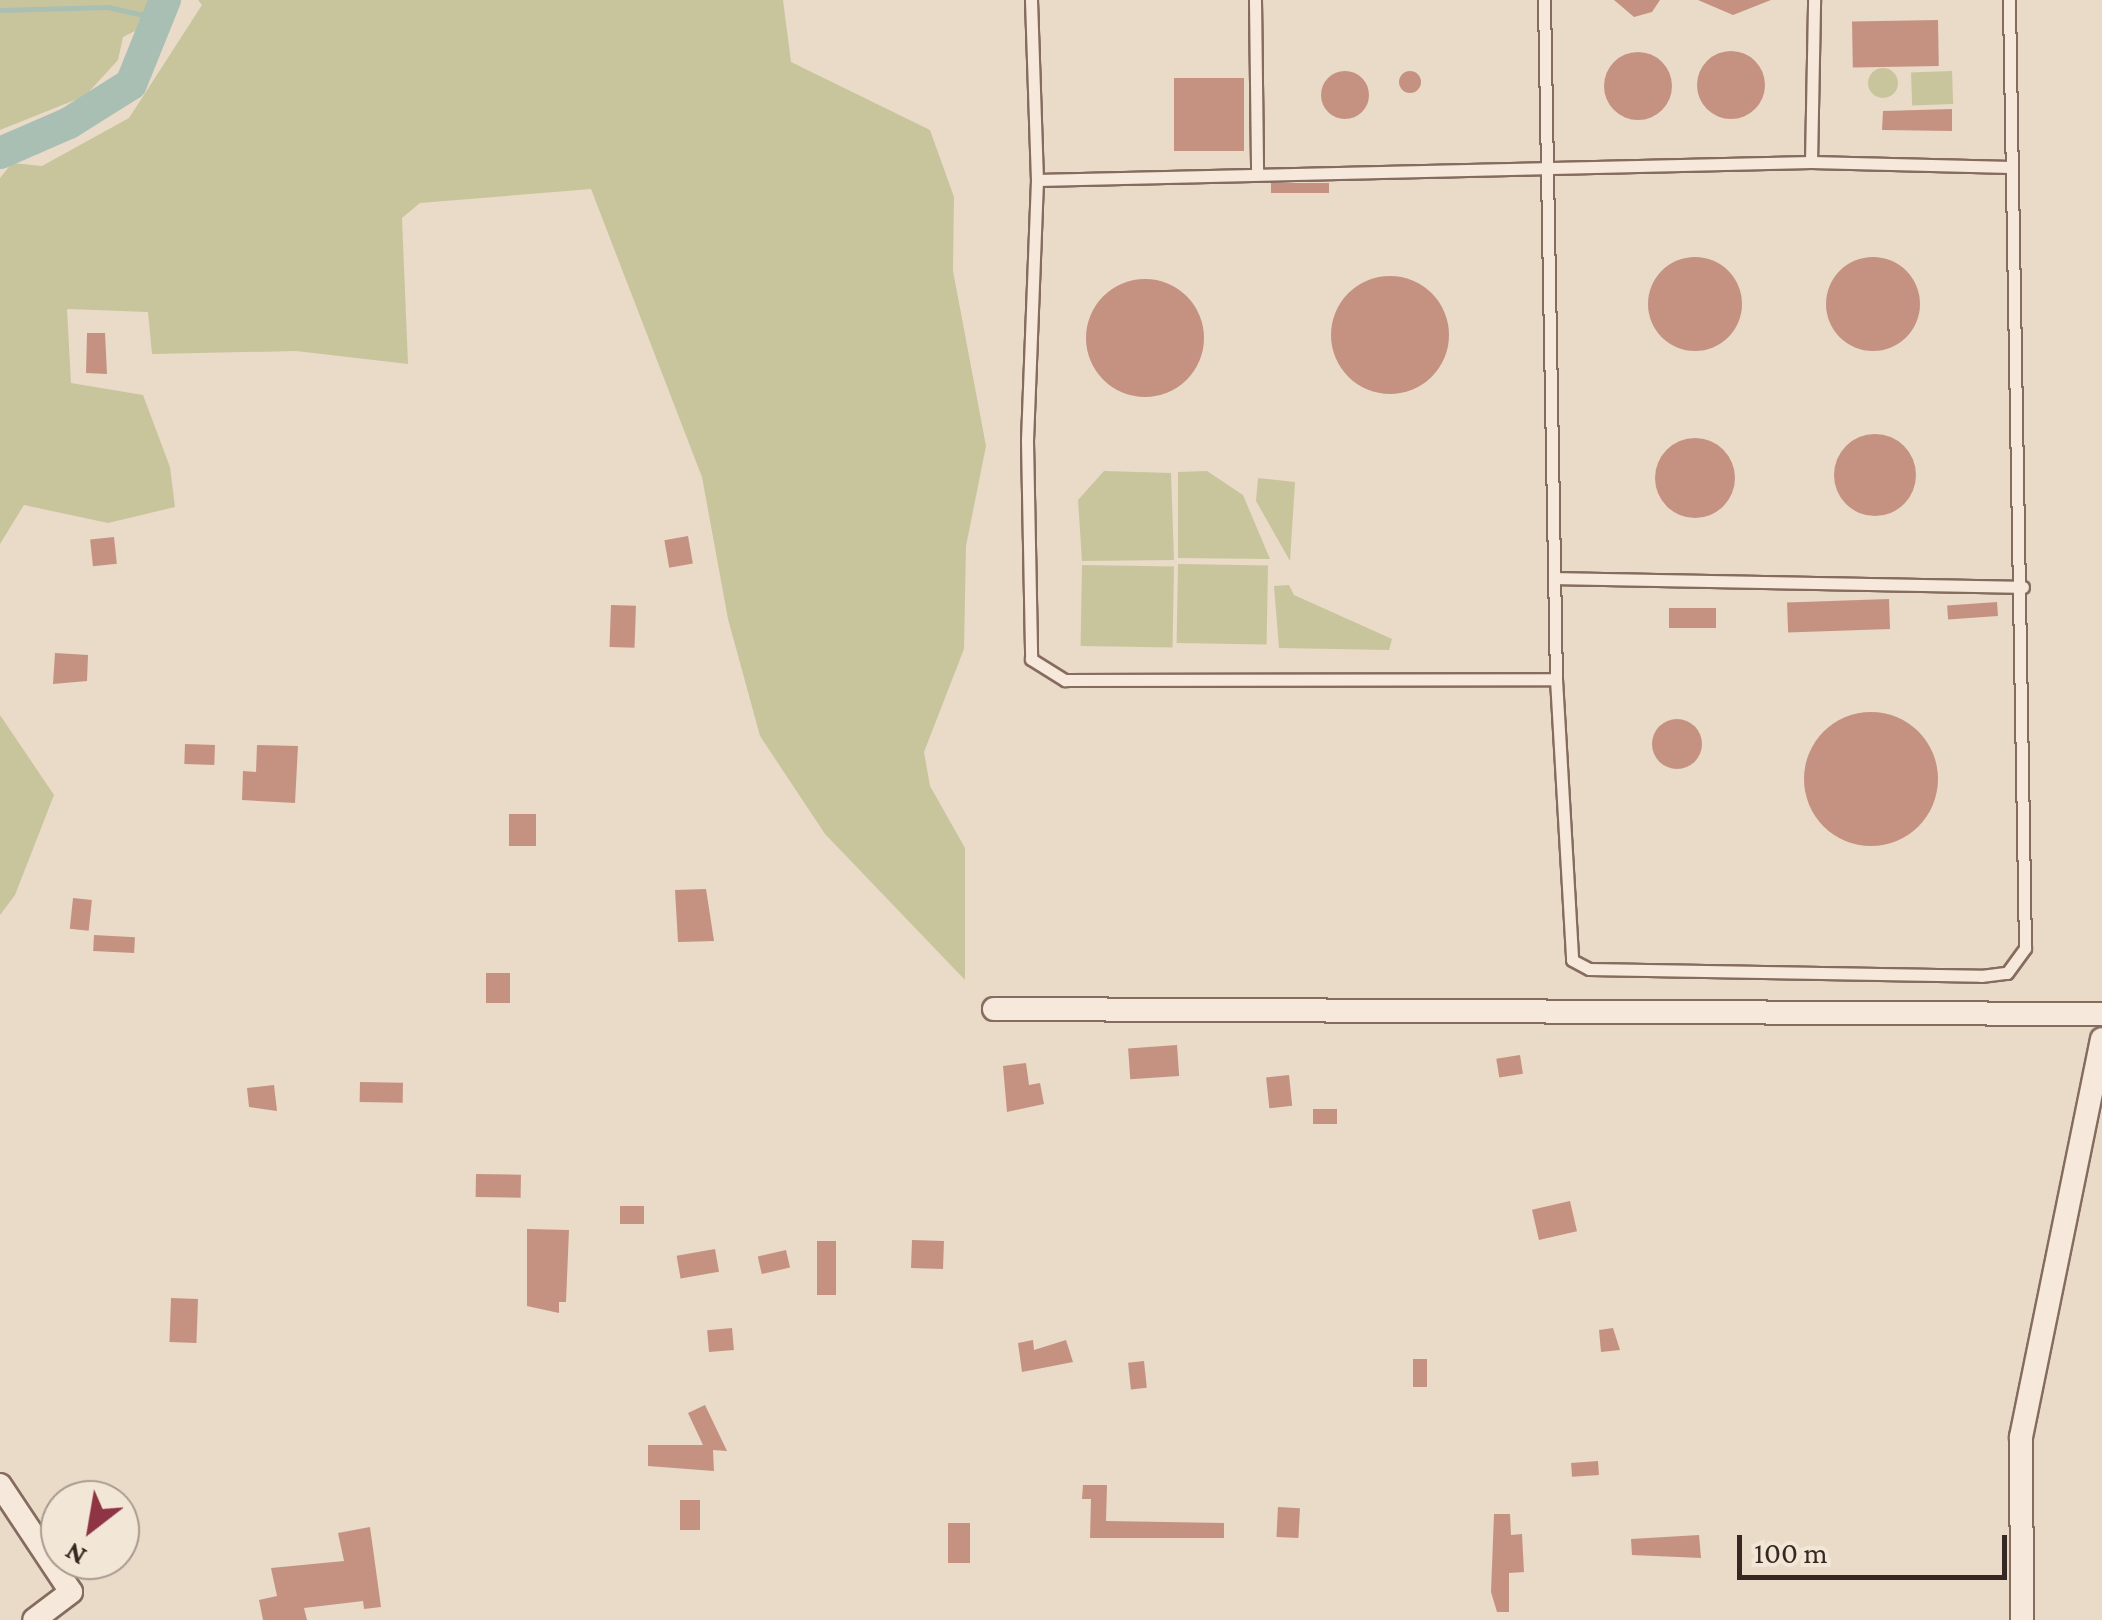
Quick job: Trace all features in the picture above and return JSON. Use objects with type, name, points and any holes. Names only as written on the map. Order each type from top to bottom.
[{"type":"street","points":[[994,1009],[2102,1014]]},
{"type":"street","points":[[2022,1620],[2021,1437],[2102,1039]]},
{"type":"street","points":[[0,1485],[71,1592],[34,1620]]},
{"type":"lane","points":[[1030,0],[1038,180],[1027,440],[1031,660],[1065,680],[1556,679]]},
{"type":"lane","points":[[1255,0],[1257,173]]},
{"type":"lane","points":[[1544,0],[1556,679],[1572,960],[1589,969],[2007,973],[2024,948],[2023,587],[2008,0]]},
{"type":"lane","points":[[1811,162],[1814,0]]},
{"type":"lane","points":[[1038,180],[1811,162],[2011,167]]},
{"type":"lane","points":[[1556,578],[2023,587]]},
{"type":"shaded area","points":[[0,0],[154,0],[139,29],[123,37],[118,60],[85,96],[0,130]]},
{"type":"shaded area","points":[[198,0],[783,0],[791,62],[930,130],[954,197],[953,271],[986,446],[966,546],[964,649],[924,752],[930,786],[965,848],[965,980],[825,834],[760,736],[728,619],[702,477],[591,189],[420,203],[402,218],[408,364],[296,351],[152,354],[148,312],[67,309],[71,383],[143,395],[170,467],[175,507],[108,523],[24,505],[0,544],[0,178],[12,163],[42,166],[129,118],[202,5]]},
{"type":"shaded area","points":[[1883,68],[1894,72],[1898,83],[1894,94],[1883,98],[1872,94],[1868,83],[1872,72]]},
{"type":"shaded area","points":[[1952,71],[1953,104],[1912,105],[1911,72]]},
{"type":"shaded area","points":[[1104,471],[1171,473],[1174,560],[1082,561],[1078,500]]},
{"type":"shaded area","points":[[1207,471],[1243,495],[1270,559],[1178,558],[1178,472]]},
{"type":"shaded area","points":[[1258,478],[1295,482],[1290,561],[1256,501]]},
{"type":"shaded area","points":[[1178,564],[1268,566],[1267,645],[1177,643]]},
{"type":"shaded area","points":[[1082,565],[1174,567],[1173,648],[1081,646]]},
{"type":"shaded area","points":[[1289,585],[1294,595],[1392,639],[1389,650],[1279,648],[1274,586]]},
{"type":"shaded area","points":[[0,715],[54,795],[15,895],[0,915]]},
{"type":"building","points":[[1614,0],[1660,0],[1652,12],[1634,17]]},
{"type":"building","points":[[1698,0],[1771,0],[1733,15]]},
{"type":"building","points":[[1938,20],[1939,66],[1853,67],[1852,22]]},
{"type":"building","points":[[1731,51],[1744,53],[1755,61],[1763,72],[1763,98],[1755,109],[1744,117],[1731,119],[1718,117],[1707,109],[1699,98],[1697,85],[1699,72],[1707,61],[1718,53]]},
{"type":"building","points":[[1638,52],[1651,54],[1662,62],[1670,73],[1670,99],[1662,110],[1651,118],[1638,120],[1625,118],[1614,110],[1606,99],[1604,86],[1606,73],[1614,62],[1625,54]]},
{"type":"building","points":[[1345,71],[1362,78],[1369,95],[1362,112],[1345,119],[1328,112],[1321,95],[1328,78]]},
{"type":"building","points":[[1410,71],[1418,74],[1418,90],[1410,93],[1402,90],[1399,82],[1402,74]]},
{"type":"building","points":[[1174,78],[1244,78],[1244,151],[1174,151]]},
{"type":"building","points":[[1952,109],[1952,131],[1882,130],[1883,111]]},
{"type":"building","points":[[1271,183],[1329,183],[1329,193],[1271,193]]},
{"type":"building","points":[[1695,257],[1713,260],[1728,271],[1739,286],[1739,322],[1728,337],[1713,348],[1695,351],[1677,348],[1662,337],[1651,322],[1648,304],[1651,286],[1662,271],[1677,260]]},
{"type":"building","points":[[1873,257],[1891,261],[1906,271],[1916,286],[1920,304],[1916,322],[1906,337],[1891,347],[1873,351],[1855,347],[1840,337],[1830,322],[1826,304],[1830,286],[1840,271],[1855,261]]},
{"type":"building","points":[[1390,276],[1423,286],[1439,302],[1449,335],[1439,368],[1423,384],[1390,394],[1357,384],[1341,368],[1331,335],[1341,302],[1357,286]]},
{"type":"building","points":[[1145,279],[1168,284],[1187,296],[1199,315],[1204,338],[1199,361],[1187,380],[1168,392],[1145,397],[1122,392],[1103,380],[1091,361],[1086,338],[1091,315],[1103,296],[1122,284]]},
{"type":"building","points":[[87,333],[105,333],[107,374],[86,373]]},
{"type":"building","points":[[1875,434],[1904,446],[1916,475],[1904,504],[1875,516],[1846,504],[1834,475],[1846,446]]},
{"type":"building","points":[[1695,438],[1710,441],[1723,450],[1732,463],[1732,493],[1723,506],[1710,515],[1695,518],[1680,515],[1667,506],[1658,493],[1655,478],[1658,463],[1667,450],[1680,441]]},
{"type":"building","points":[[688,536],[693,564],[669,568],[664,540]]},
{"type":"building","points":[[114,537],[117,564],[93,566],[90,540]]},
{"type":"building","points":[[1889,599],[1890,629],[1788,633],[1787,603]]},
{"type":"building","points":[[1997,602],[1998,616],[1948,619],[1947,605]]},
{"type":"building","points":[[611,605],[636,606],[635,648],[610,647]]},
{"type":"building","points":[[1669,608],[1716,608],[1716,628],[1669,628]]},
{"type":"building","points":[[55,653],[88,655],[87,681],[53,684]]},
{"type":"building","points":[[1871,712],[1896,717],[1918,732],[1933,754],[1938,779],[1933,804],[1918,826],[1896,841],[1871,846],[1846,841],[1824,826],[1809,804],[1804,779],[1809,754],[1824,732],[1846,717]]},
{"type":"building","points":[[1677,719],[1695,726],[1702,744],[1695,762],[1677,769],[1659,762],[1652,744],[1659,726]]},
{"type":"building","points":[[185,744],[215,745],[214,765],[184,764]]},
{"type":"building","points":[[257,745],[298,746],[295,803],[242,800],[243,771],[256,772]]},
{"type":"building","points":[[509,814],[536,814],[536,846],[509,846]]},
{"type":"building","points":[[706,889],[714,941],[678,942],[675,890]]},
{"type":"building","points":[[73,898],[92,900],[89,931],[70,929]]},
{"type":"building","points":[[94,935],[135,937],[134,953],[93,951]]},
{"type":"building","points":[[486,973],[510,973],[510,1003],[486,1003]]},
{"type":"building","points":[[1177,1045],[1179,1076],[1130,1079],[1128,1048]]},
{"type":"building","points":[[1520,1055],[1523,1074],[1499,1078],[1496,1059]]},
{"type":"building","points":[[1026,1063],[1029,1085],[1040,1083],[1044,1104],[1007,1112],[1003,1066]]},
{"type":"building","points":[[1289,1075],[1292,1106],[1269,1108],[1266,1077]]},
{"type":"building","points":[[360,1082],[403,1083],[403,1103],[360,1102]]},
{"type":"building","points":[[274,1085],[277,1111],[249,1107],[247,1088]]},
{"type":"building","points":[[1313,1109],[1337,1109],[1337,1124],[1313,1124]]},
{"type":"building","points":[[476,1174],[521,1175],[521,1198],[476,1197]]},
{"type":"building","points":[[1570,1201],[1577,1231],[1539,1240],[1532,1210]]},
{"type":"building","points":[[620,1206],[644,1206],[644,1224],[620,1224]]},
{"type":"building","points":[[527,1229],[569,1230],[566,1302],[559,1302],[559,1313],[527,1306]]},
{"type":"building","points":[[912,1240],[944,1241],[943,1269],[911,1268]]},
{"type":"building","points":[[817,1241],[836,1241],[836,1295],[817,1295]]},
{"type":"building","points":[[715,1249],[719,1272],[681,1278],[677,1256]]},
{"type":"building","points":[[786,1250],[790,1268],[762,1274],[758,1257]]},
{"type":"building","points":[[171,1298],[198,1299],[196,1343],[169,1342]]},
{"type":"building","points":[[732,1328],[734,1350],[709,1352],[707,1330]]},
{"type":"building","points":[[1613,1328],[1620,1350],[1601,1352],[1599,1330]]},
{"type":"building","points":[[1033,1340],[1034,1350],[1066,1340],[1073,1362],[1022,1372],[1018,1343]]},
{"type":"building","points":[[1413,1359],[1427,1359],[1427,1387],[1413,1387]]},
{"type":"building","points":[[1144,1361],[1147,1388],[1131,1390],[1128,1363]]},
{"type":"building","points":[[705,1405],[727,1451],[713,1450],[714,1471],[648,1466],[648,1445],[703,1445],[688,1413]]},
{"type":"building","points":[[1598,1461],[1599,1475],[1572,1477],[1571,1463]]},
{"type":"building","points":[[1083,1485],[1107,1485],[1106,1521],[1224,1523],[1224,1538],[1090,1538],[1091,1499],[1082,1499]]},
{"type":"building","points":[[680,1500],[700,1500],[700,1530],[680,1530]]},
{"type":"building","points":[[1278,1507],[1300,1508],[1298,1538],[1276,1537]]},
{"type":"building","points":[[1494,1514],[1510,1514],[1511,1535],[1522,1534],[1524,1572],[1509,1573],[1509,1612],[1497,1612],[1491,1592]]},
{"type":"building","points":[[948,1523],[970,1523],[970,1563],[948,1563]]},
{"type":"building","points":[[370,1527],[381,1607],[364,1609],[363,1601],[304,1608],[307,1620],[263,1620],[259,1600],[277,1596],[271,1568],[344,1561],[338,1533]]},
{"type":"building","points":[[1699,1535],[1701,1558],[1632,1555],[1631,1539]]},
{"type":"waterway","points":[[0,153],[69,123],[131,84],[165,0]]},
{"type":"waterway","points":[[0,10],[108,7],[157,18]]}]
